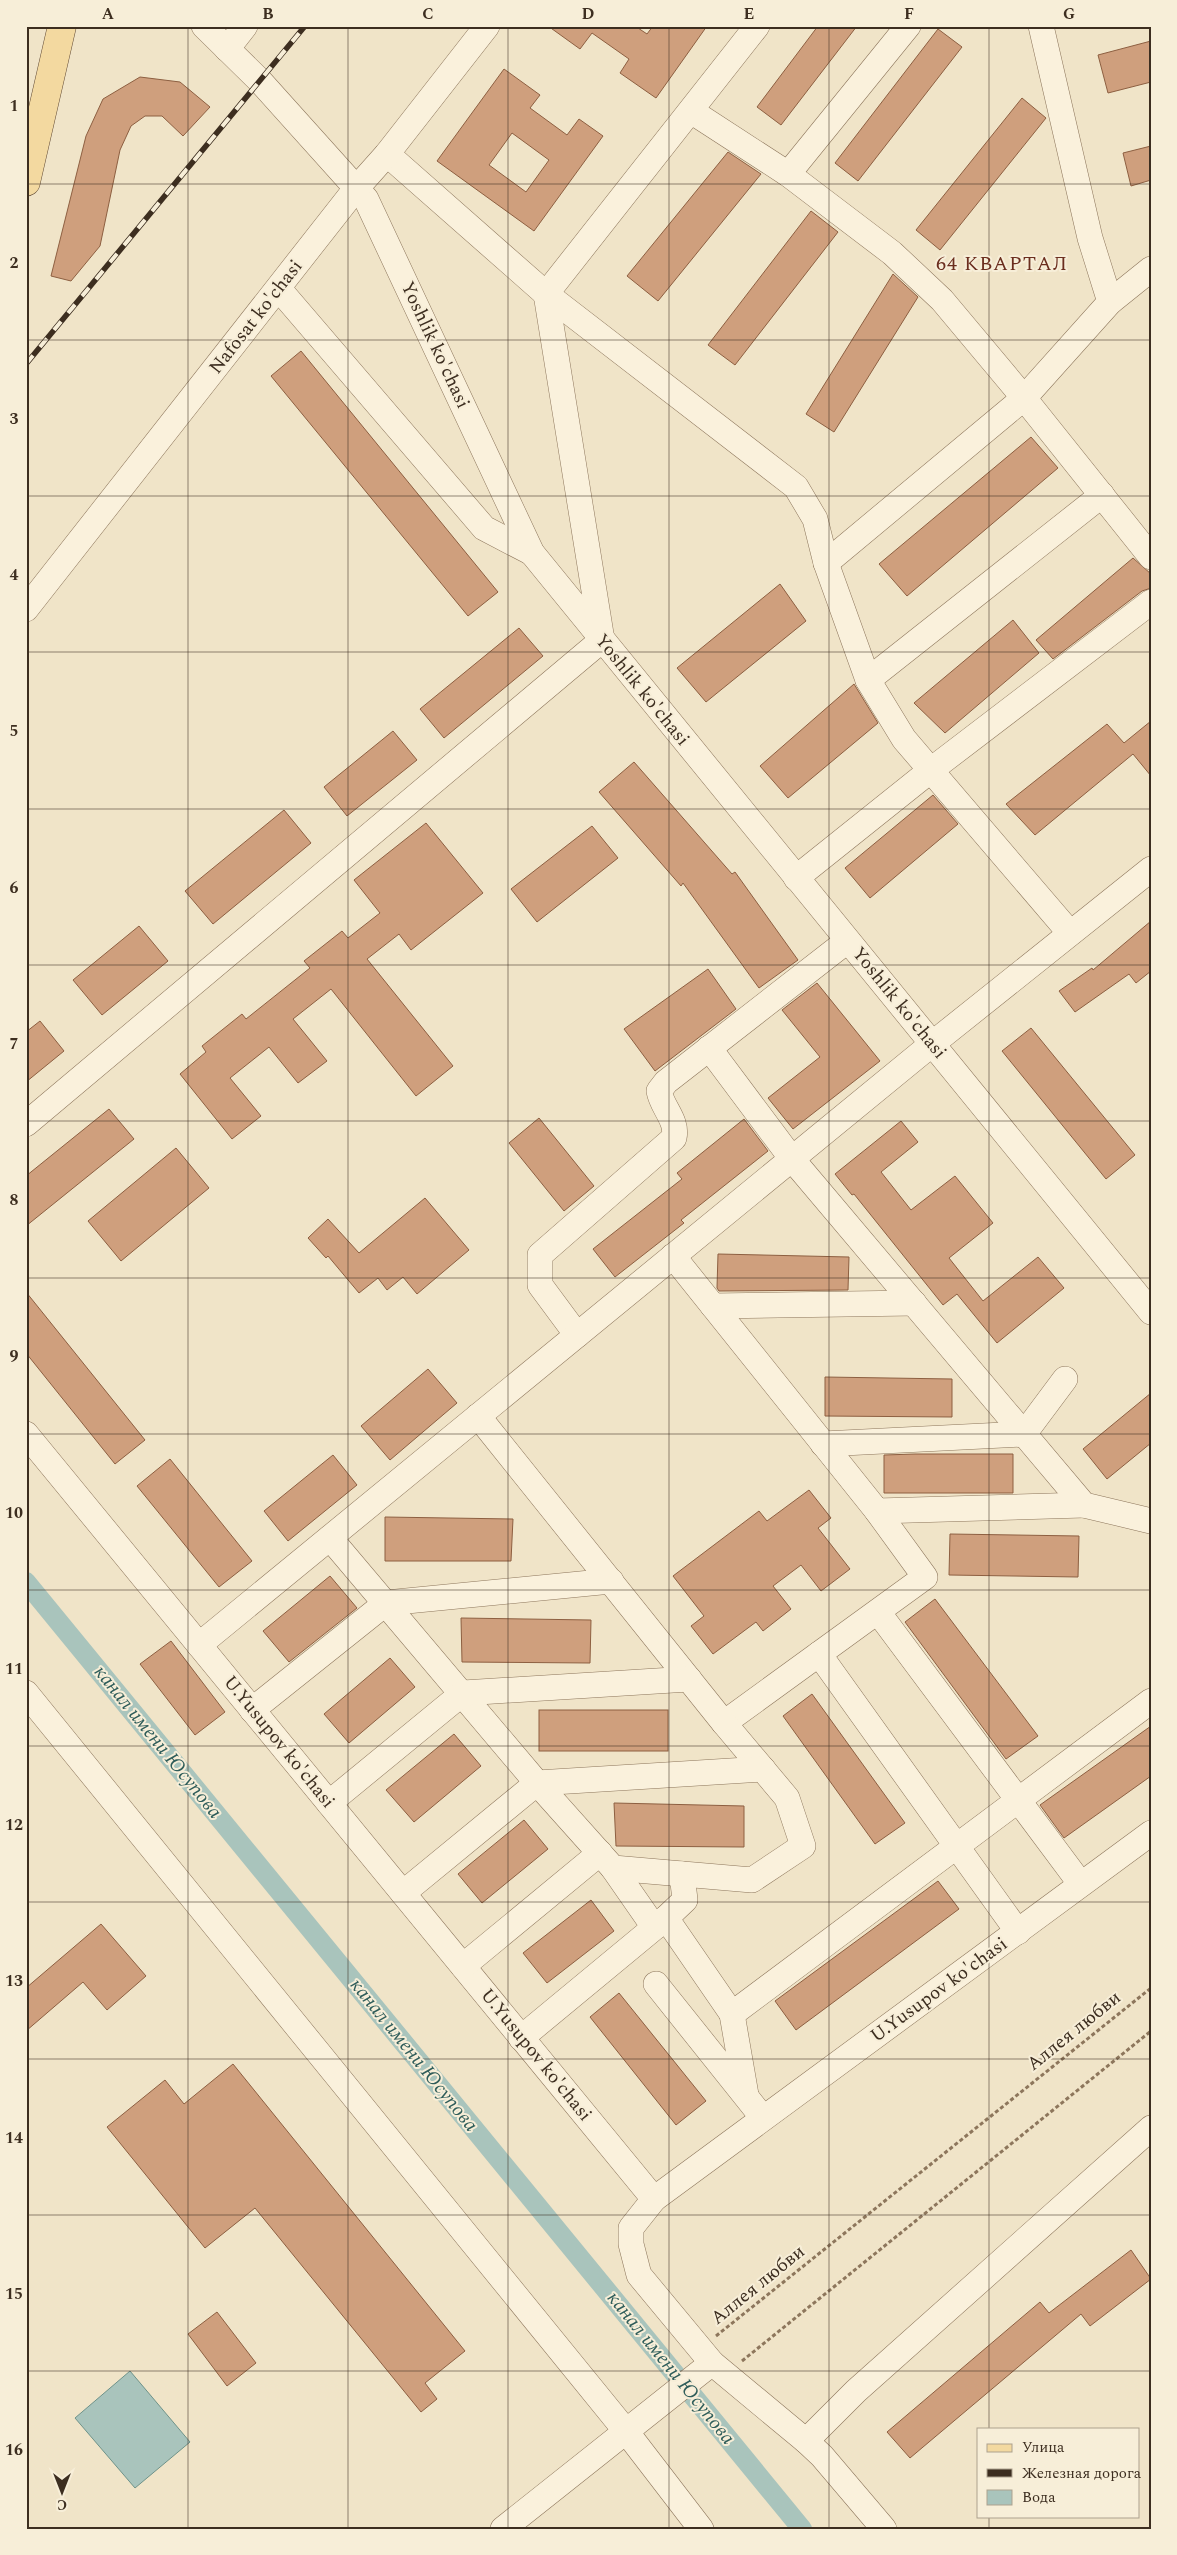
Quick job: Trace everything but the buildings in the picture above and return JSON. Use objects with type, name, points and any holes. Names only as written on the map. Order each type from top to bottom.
[{"type":"main road","points":[[26,182],[62,26]]},
{"type":"street","name":"Yoshlik ko'chasi","points":[[204,26],[260,81],[358,187],[366,199],[532,553],[1151,1312]]},
{"type":"street","points":[[227,49],[245,26]]},
{"type":"street","name":"Nafosat ko'chasi","points":[[26,609],[487,26]]},
{"type":"street","points":[[26,1124],[602,640],[546,294],[757,26]]},
{"type":"street","points":[[788,174],[908,26]]},
{"type":"street","points":[[1041,26],[1090,238],[1110,302]]},
{"type":"street","points":[[691,111],[788,174],[892,253],[942,300],[1024,398],[1151,557]]},
{"type":"street","points":[[387,154],[546,294],[796,487],[815,519],[826,563],[868,680],[904,739],[1070,933]]},
{"type":"street","points":[[826,563],[1024,398],[1110,302],[1151,269]]},
{"type":"street","points":[[279,289],[484,528],[532,553]]},
{"type":"street","points":[[868,680],[1102,495]]},
{"type":"street","points":[[796,878],[931,770],[1151,602]]},
{"type":"street","points":[[199,1645],[932,1044],[1151,869]]},
{"type":"street","points":[[577,1335],[540,1285],[540,1255],[674,1138],[676,1130],[660,1099],[659,1091],[666,1082],[847,941]]},
{"type":"street","points":[[709,1048],[792,1159],[1084,1506]]},
{"type":"street","points":[[673,1256],[877,1511],[925,1578],[724,1723]]},
{"type":"street","points":[[713,1306],[914,1303]]},
{"type":"street","points":[[823,1444],[1024,1434],[1066,1379]]},
{"type":"street","points":[[463,1966],[607,1861],[682,1874],[752,1880],[803,1846],[787,1798],[724,1723],[478,1416]]},
{"type":"street","name":"U.Yusupov ko'chasi","points":[[26,1434],[654,2199],[1151,1833]]},
{"type":"street","points":[[877,1511],[1084,1506],[1151,1521]]},
{"type":"street","points":[[330,1538],[464,1694],[537,1783],[660,1923],[732,2014],[747,2098]]},
{"type":"street","points":[[252,1710],[386,1603],[611,1581]]},
{"type":"street","points":[[878,1612],[1080,1884]]},
{"type":"street","points":[[819,1654],[1018,1932]]},
{"type":"street","points":[[329,1803],[464,1694],[689,1679]]},
{"type":"street","points":[[26,1693],[625,2430],[701,2529]]},
{"type":"street","points":[[732,2014],[1151,1701]]},
{"type":"street","points":[[403,1893],[537,1783],[763,1769]]},
{"type":"street","points":[[521,2038],[660,1923],[685,1900],[682,1874]]},
{"type":"street","points":[[656,1984],[763,2118]]},
{"type":"street","points":[[806,2441],[856,2391],[1151,2128]]},
{"type":"street","points":[[654,2199],[631,2228],[631,2244],[639,2275],[708,2359],[822,2456],[884,2529]]},
{"type":"street","points":[[503,2529],[657,2406],[708,2359]]},
{"type":"path","name":"Аллея любви","points":[[708,2359],[1151,1988]]},
{"type":"path","points":[[741,2362],[1151,2031]]},
{"type":"water","points":[[130,2371],[190,2442],[135,2488],[75,2418]]},
{"type":"waterway","name":"канал имени Юсупова","points":[[26,1582],[802,2529]]},
{"type":"railway","points":[[26,364],[305,26]]},
{"type":"district","name":"64 КВАРТАЛ","points":[[1002,264]]}]
